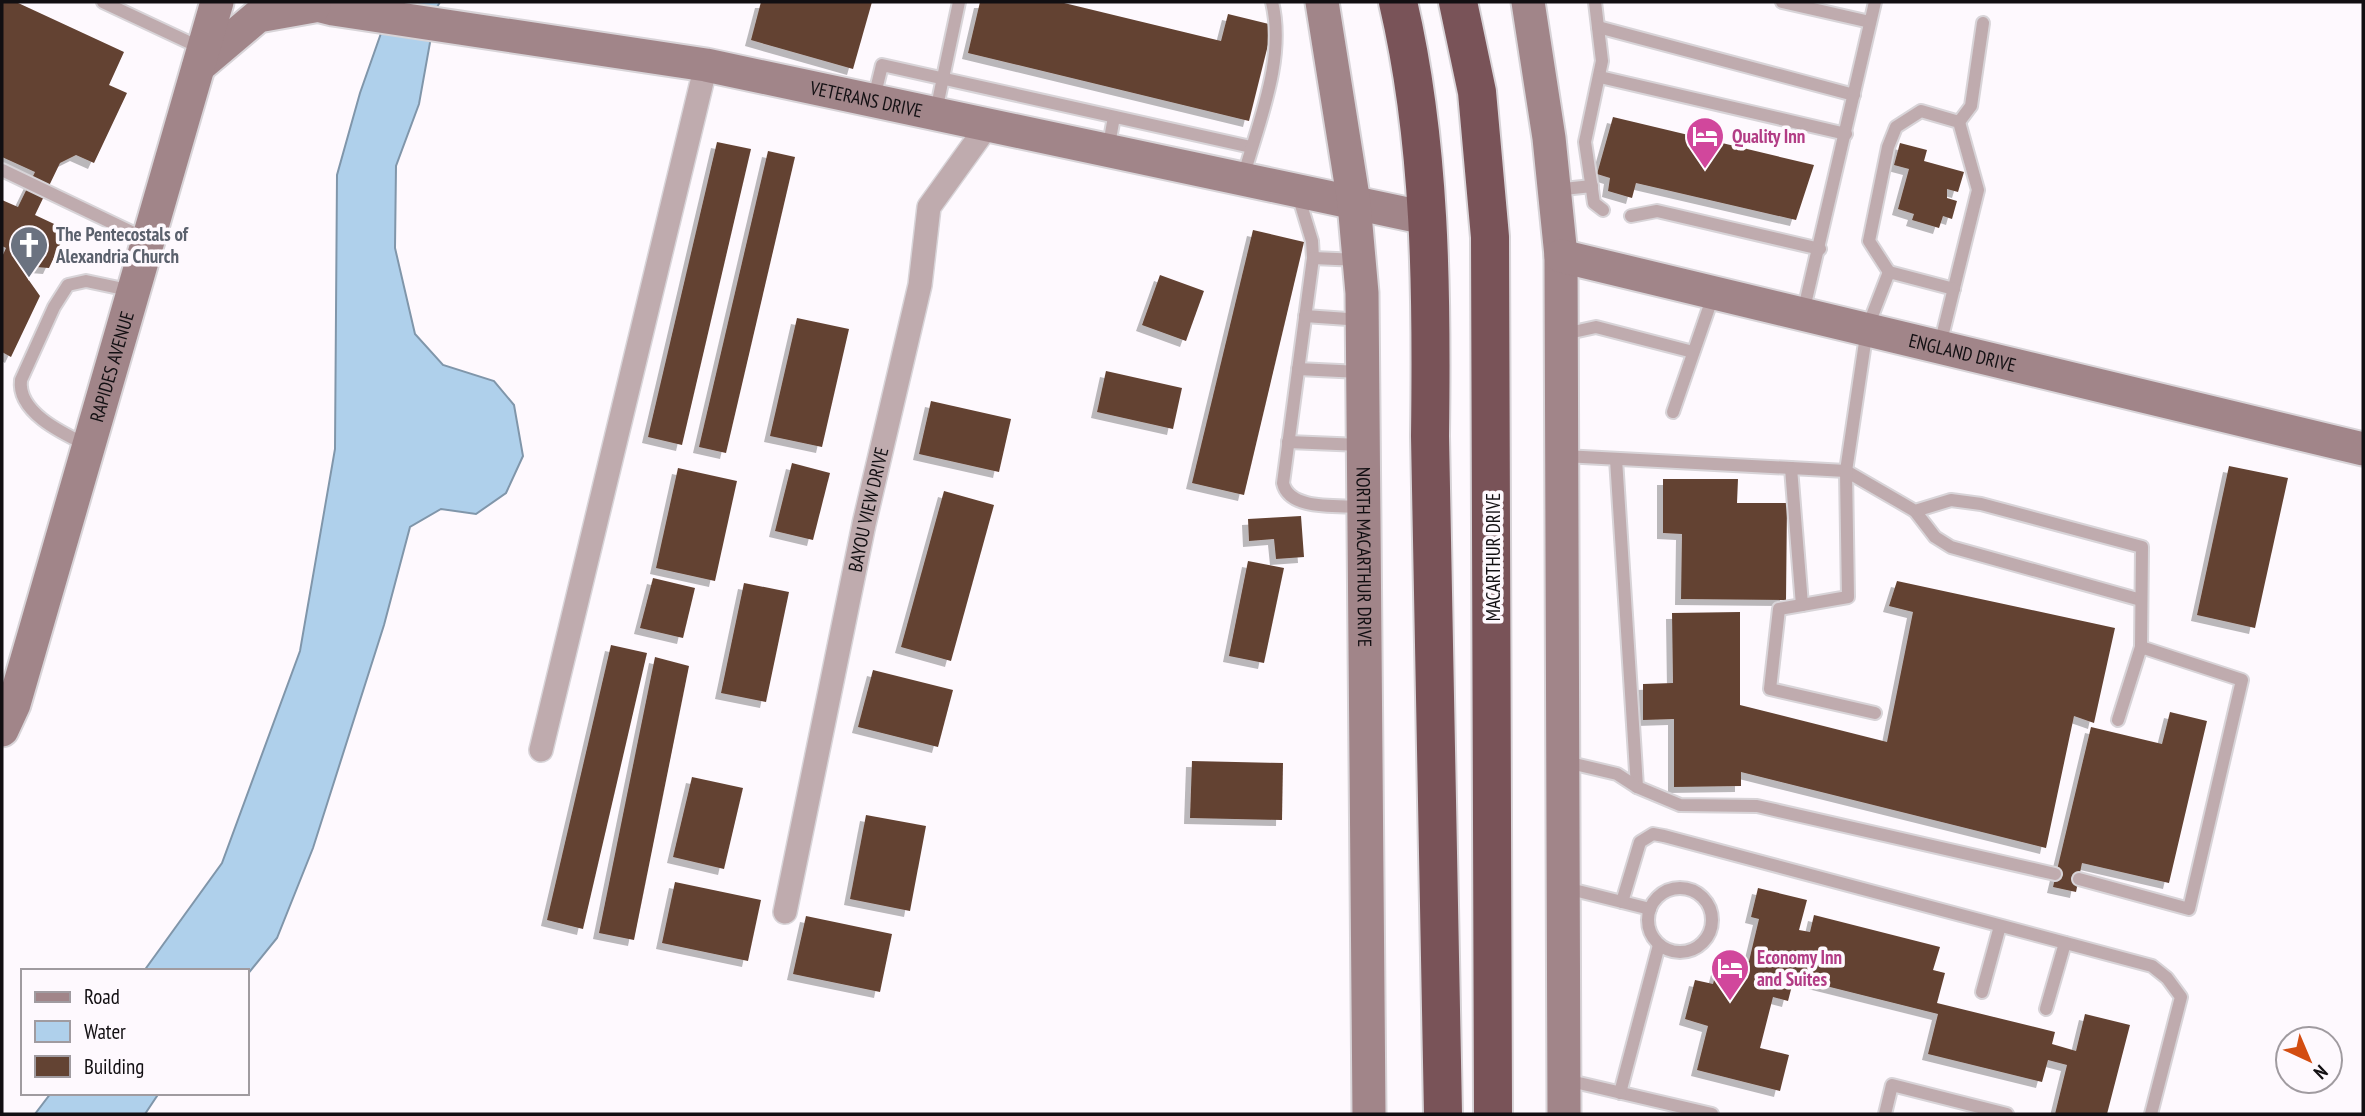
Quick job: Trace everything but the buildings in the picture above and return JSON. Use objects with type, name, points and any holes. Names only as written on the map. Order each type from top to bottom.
[{"type":"highway","points":[[1398,2],[1419,128],[1431,334],[1430,436],[1443,1114]]},
{"type":"highway","name":"MACARTHUR DRIVE","points":[[1458,2],[1477,92],[1490,237],[1493,1114]]},
{"type":"highway","points":[[1426,218],[1490,237]]},
{"type":"highway","points":[[1493,1021],[1508,1114]]},
{"type":"street","name":"RAPIDES AVENUE","points":[[6,710],[89,446],[217,2]]},
{"type":"street","name":"NORTH MACARTHUR DRIVE","points":[[1322,2],[1354,203],[1362,320],[1369,1114]]},
{"type":"street","points":[[1528,2],[1561,256],[1564,1114]]},
{"type":"street","name":"VETERANS DRIVE","points":[[202,58],[258,16],[315,5],[706,65],[1426,218]]},
{"type":"street","points":[[541,750],[706,65]]},
{"type":"street","name":"BAYOU VIEW DRIVE","points":[[785,912],[864,524],[920,285],[929,207],[988,125]]},
{"type":"street","name":"ENGLAND DRIVE","points":[[1561,256],[2363,449]]},
{"type":"lane","points":[[103,2],[202,58]]},
{"type":"lane","points":[[936,114],[959,2]]},
{"type":"lane","points":[[1243,179],[1275,59],[1277,23],[1272,2]]},
{"type":"lane","points":[[1595,2],[1602,61],[1586,142],[1594,203],[1602,210]]},
{"type":"lane","points":[[1782,2],[1870,22]]},
{"type":"lane","points":[[1803,313],[1875,2]]},
{"type":"lane","points":[[1959,122],[1971,106],[1983,23]]},
{"type":"lane","points":[[1598,27],[1854,95]]},
{"type":"lane","points":[[873,101],[882,65],[1251,147]]},
{"type":"lane","points":[[1600,77],[1846,134]]},
{"type":"lane","points":[[1954,289],[1889,272],[1870,241],[1888,147],[1896,127],[1921,111],[1959,122]]},
{"type":"lane","points":[[1108,150],[1114,117]]},
{"type":"lane","points":[[1940,346],[1978,190],[1959,122]]},
{"type":"lane","points":[[2,170],[149,240]]},
{"type":"lane","points":[[1554,190],[1592,186]]},
{"type":"lane","points":[[1296,191],[1312,241],[1313,258],[1283,483],[1290,497],[1306,503],[1365,508]]},
{"type":"lane","points":[[1631,216],[1657,211],[1819,249]]},
{"type":"lane","points":[[1313,258],[1359,260]]},
{"type":"lane","points":[[1875,713],[1770,689],[1779,609],[1848,597],[1846,471],[1867,329],[1889,272]]},
{"type":"lane","points":[[89,446],[62,432],[25,403],[20,389],[21,380],[54,307],[68,285],[86,281],[134,291]]},
{"type":"lane","points":[[1673,412],[1714,292]]},
{"type":"lane","points":[[1305,316],[1362,320]]},
{"type":"lane","points":[[1560,335],[1596,327],[1693,352]]},
{"type":"lane","points":[[1298,369],[1364,372]]},
{"type":"lane","points":[[1288,442],[1364,445]]},
{"type":"lane","points":[[1560,456],[1846,471],[1915,511],[1935,537],[1951,547],[2141,600]]},
{"type":"lane","points":[[1616,459],[1637,788]]},
{"type":"lane","points":[[1791,468],[1802,605]]},
{"type":"lane","points":[[1915,511],[1951,500],[1981,504],[2142,547],[2141,647],[2119,720]]},
{"type":"lane","points":[[2079,879],[2189,909],[2242,680],[2141,647]]},
{"type":"lane","points":[[1561,761],[1617,774],[1637,788],[1680,805],[1757,806],[2055,874]]},
{"type":"lane","points":[[1622,902],[1640,842],[1653,834],[2152,966],[2167,978],[2181,997],[2151,1114]]},
{"type":"lane","points":[[1562,887],[1650,909]]},
{"type":"lane","points":[[1686,889],[1705,900],[1710,910],[1710,932],[1697,947],[1678,953],[1659,945],[1648,928],[1650,909],[1664,892],[1686,889]]},
{"type":"lane","points":[[1982,992],[2000,926]]},
{"type":"lane","points":[[2046,1009],[2065,943]]},
{"type":"lane","points":[[1620,1093],[1659,945]]},
{"type":"lane","points":[[1564,1080],[1712,1114]]},
{"type":"lane","points":[[1885,1114],[1892,1085],[2007,1114]]},
{"type":"water","points":[[392,2],[440,2],[436,9],[419,104],[396,166],[395,248],[415,334],[443,365],[494,381],[514,405],[523,456],[506,493],[476,514],[441,509],[410,527],[384,625],[313,848],[277,938],[248,974],[248,969],[145,969],[222,863],[300,651],[335,449],[337,175],[360,93]]},
{"type":"water","points":[[49,1095],[158,1095],[145,1114],[35,1114]]},
{"type":"place","name":"Quality Inn","points":[[1705,170]]},
{"type":"place","name":"The Pentecostals of Alexandria Church","points":[[29,279]]},
{"type":"place","name":"Economy Inn and Suites","points":[[1730,1002]]}]
